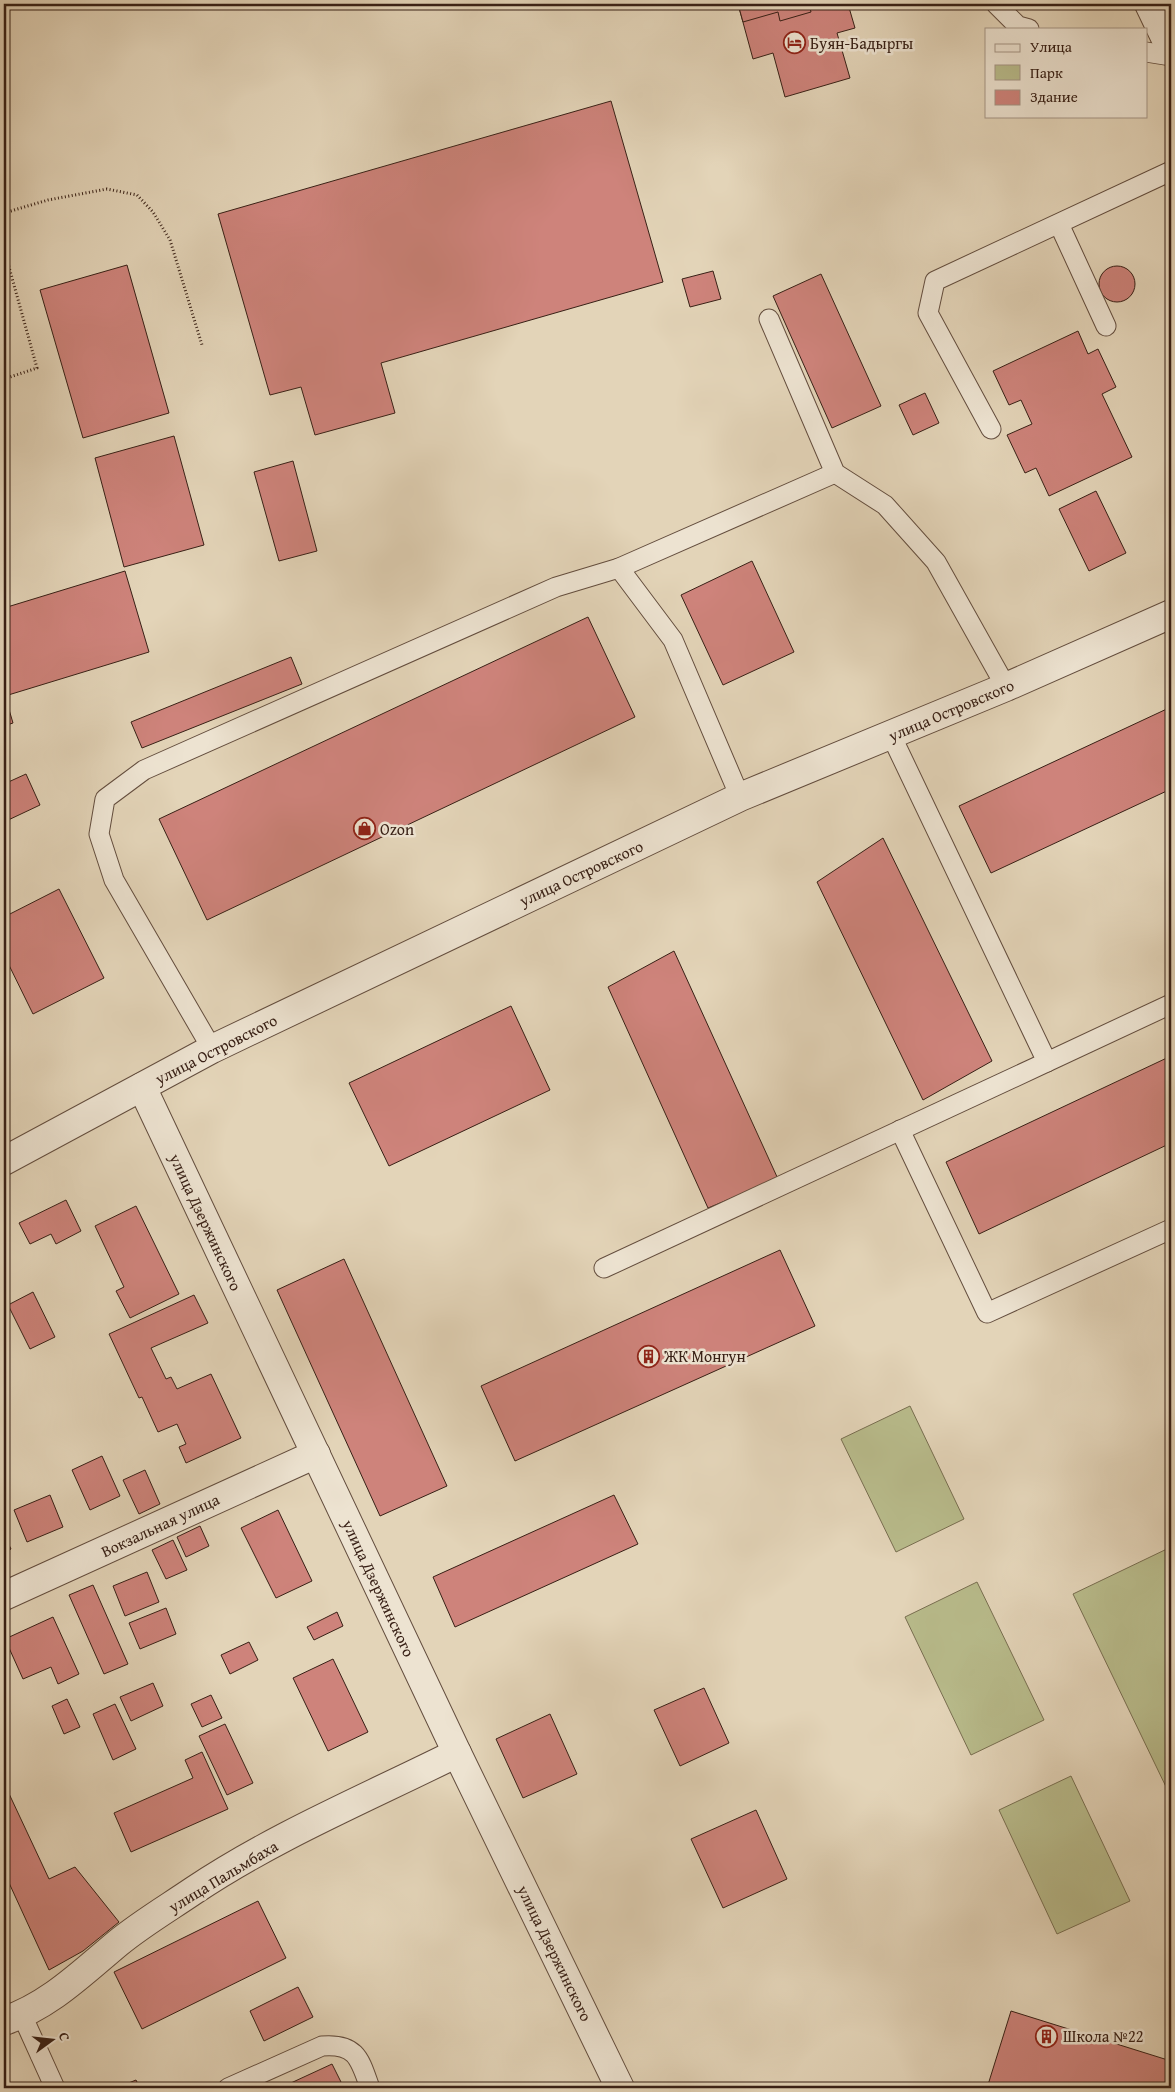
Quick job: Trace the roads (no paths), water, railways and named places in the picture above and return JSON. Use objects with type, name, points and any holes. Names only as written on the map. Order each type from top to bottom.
[{"type":"street","points":[[1149,4],[1171,50]]},
{"type":"street","name":"улица Островского","points":[[4,1161],[212,1049],[740,796],[891,735],[1171,614]]},
{"type":"street","name":"улица Дзержинского","points":[[142,1087],[457,1753],[620,2088]]},
{"type":"street","name":"Вокзальная улица","points":[[4,1596],[316,1454]]},
{"type":"street","name":"улица Пальмбаха","points":[[13,2018],[70,1985],[120,1942],[194,1890],[273,1844],[457,1753]]},
{"type":"lane","points":[[996,4],[1018,26],[1025,28]]},
{"type":"lane","points":[[1148,52],[1171,56]]},
{"type":"lane","points":[[991,429],[928,313],[935,281],[1171,171]]},
{"type":"lane","points":[[1059,224],[1106,326]]},
{"type":"lane","points":[[769,319],[835,473],[884,505],[936,562],[1006,686]]},
{"type":"lane","points":[[212,1049],[114,880],[99,834],[105,799],[144,770],[556,587],[618,568],[835,473]]},
{"type":"lane","points":[[618,568],[674,640],[740,796]]},
{"type":"lane","points":[[891,735],[1047,1062]]},
{"type":"lane","points":[[604,1268],[1171,1004]]},
{"type":"lane","points":[[900,1130],[987,1313],[1171,1229]]},
{"type":"lane","points":[[13,2018],[55,2088]]},
{"type":"lane","points":[[228,2088],[322,2046],[337,2044],[349,2049],[360,2058],[370,2088]]},
{"type":"place","name":"Буян-Бадыргы","points":[[794,43]]},
{"type":"place","name":"Ozon","points":[[364,829]]},
{"type":"place","name":"ЖК Монгун","points":[[648,1356]]},
{"type":"place","name":"Школа №22","points":[[1047,2036]]}]
